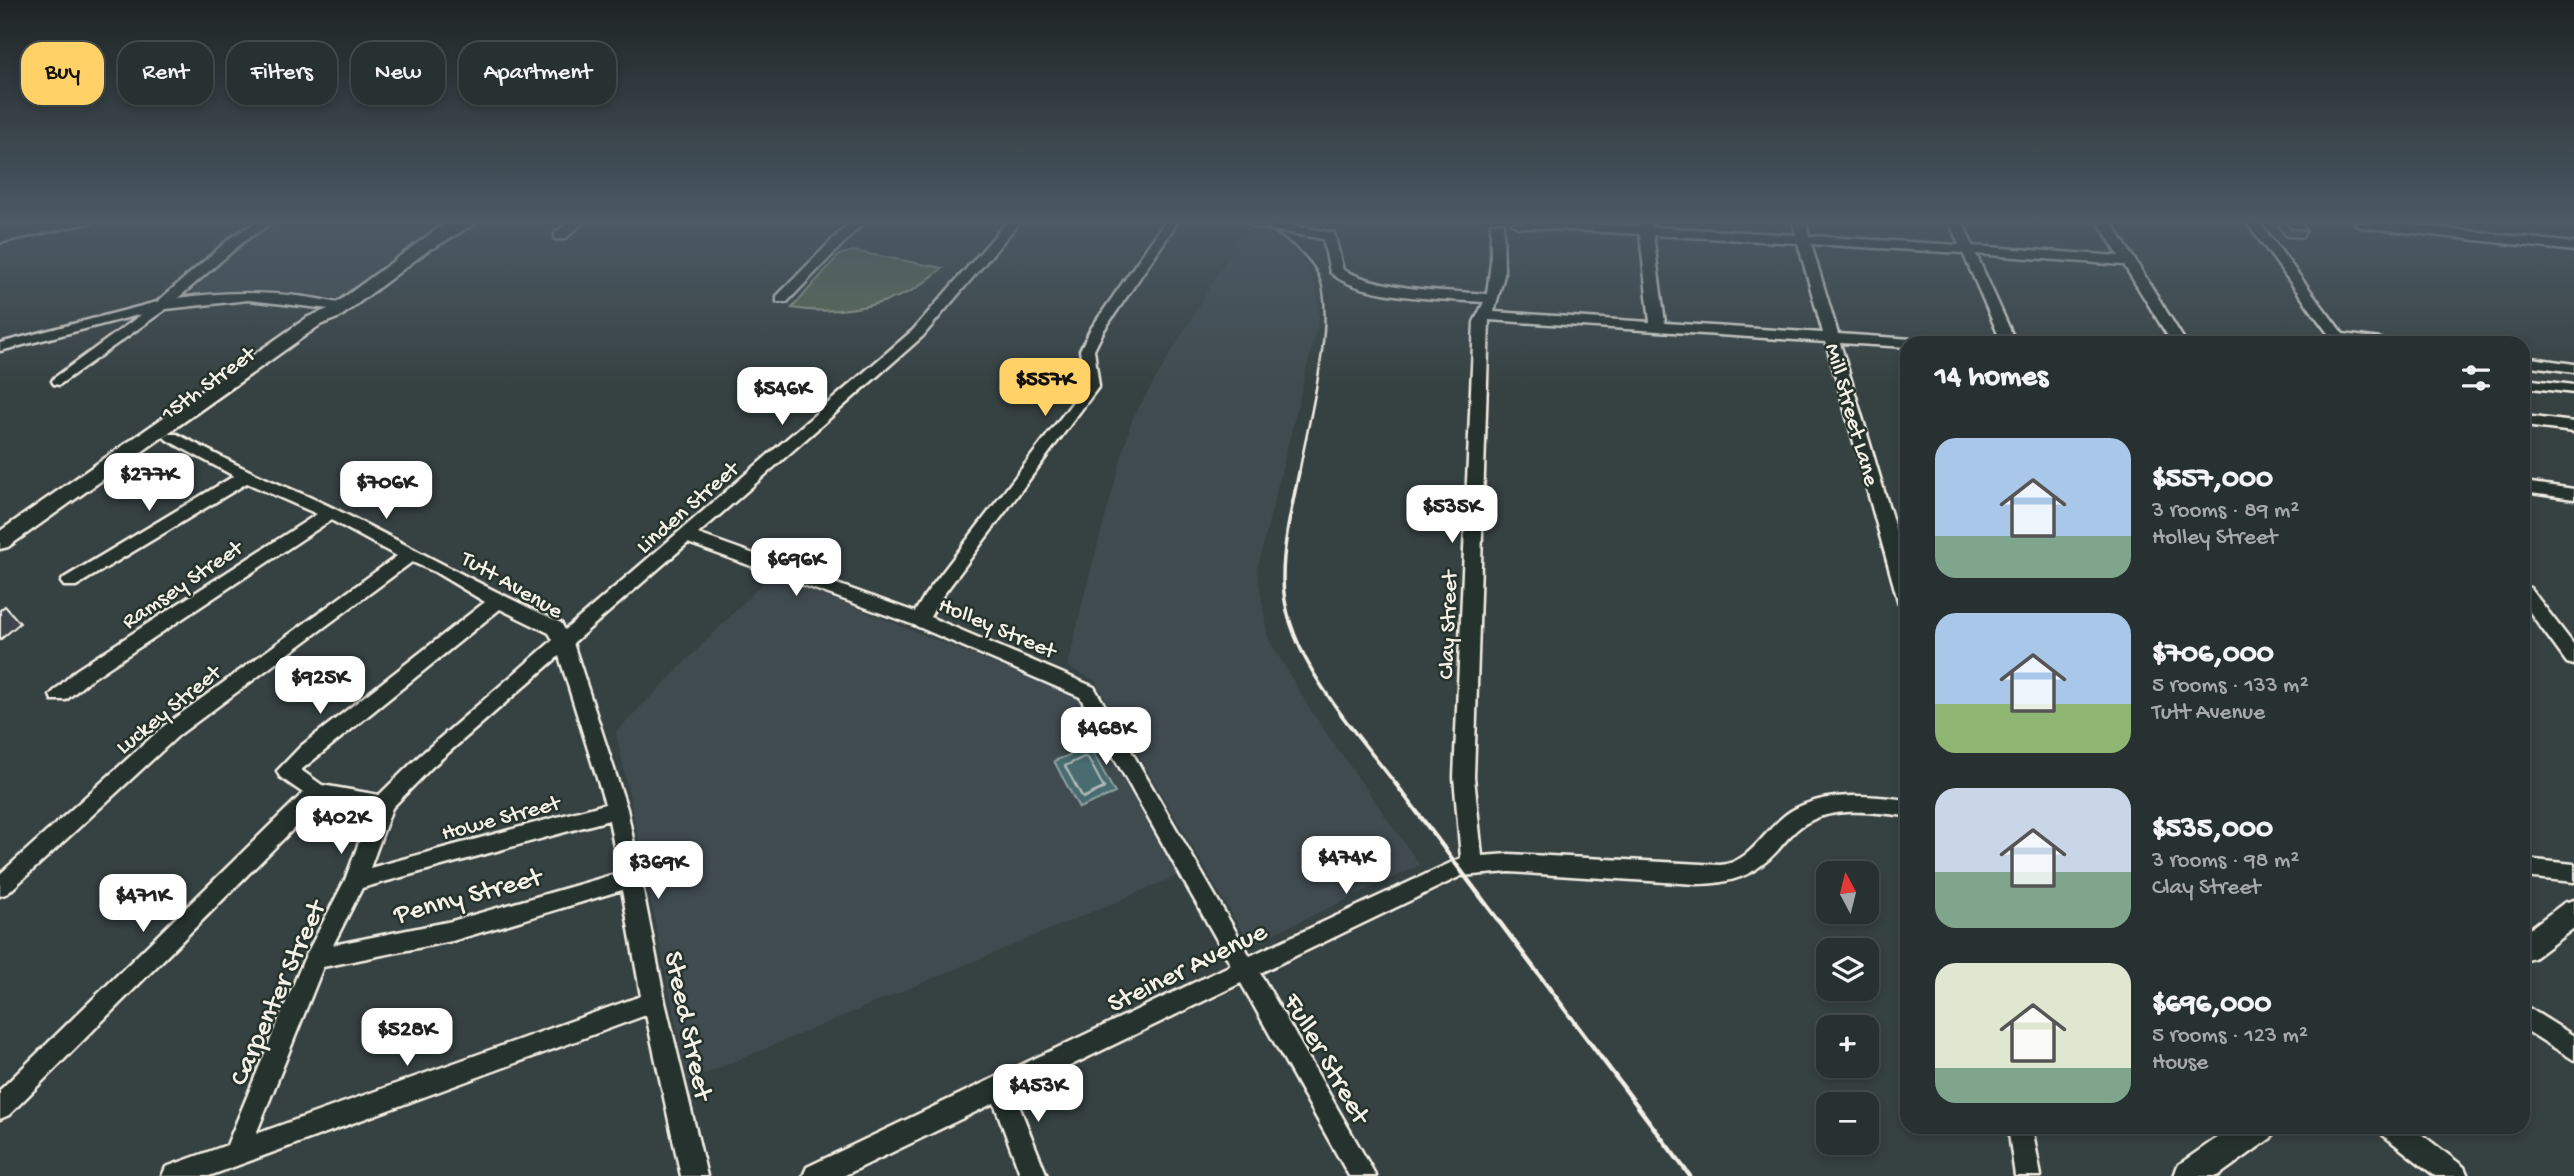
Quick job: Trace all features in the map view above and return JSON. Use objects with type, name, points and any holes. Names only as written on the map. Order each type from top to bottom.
[{"type":"main road","name":"15th Street","points":[[0,542],[314,321],[338,311],[383,278]]},
{"type":"main road","name":"15th Street","points":[[0,561],[332,323],[338,311]]},
{"type":"main road","points":[[2530,940],[2574,912]]},
{"type":"main road","points":[[2190,1176],[2250,1134]]},
{"type":"street","points":[[60,381],[160,307],[193,278]]},
{"type":"street","points":[[782,299],[803,278]]},
{"type":"street","name":"Linden Street","points":[[564,643],[918,333],[966,278]]},
{"type":"street","name":"Holley Street","points":[[1133,278],[1097,330],[1087,350],[1092,386],[930,599],[920,620],[1087,692],[1244,968]]},
{"type":"street","points":[[1347,278],[1382,288],[1492,299]]},
{"type":"street","name":"Clay Street","points":[[1472,864],[1464,789],[1464,752],[1481,322],[1492,299],[1495,278]]},
{"type":"street","points":[[1652,278],[1658,327]]},
{"type":"street","name":"Mill Street Lane","points":[[1815,278],[1900,576]]},
{"type":"street","points":[[1980,278],[2006,336]]},
{"type":"street","points":[[2138,278],[2175,336]]},
{"type":"street","points":[[2294,278],[2337,336]]},
{"type":"street","points":[[0,347],[160,307],[234,296],[299,300],[338,311]]},
{"type":"street","points":[[1486,316],[1900,342]]},
{"type":"street","points":[[2530,362],[2574,368]]},
{"type":"street","points":[[2530,384],[2574,389]]},
{"type":"street","points":[[2530,422],[2574,427]]},
{"type":"street","name":"Tutt Avenue","points":[[172,438],[441,568],[498,601],[555,628],[564,643]]},
{"type":"street","points":[[70,582],[246,476]]},
{"type":"street","points":[[2530,489],[2574,494]]},
{"type":"street","name":"Ramsey Street","points":[[59,695],[83,675],[330,513]]},
{"type":"street","points":[[687,536],[920,620]]},
{"type":"street","points":[[1889,537],[1900,538]]},
{"type":"street","name":"Luckey Street","points":[[0,887],[173,730],[410,555]]},
{"type":"street","points":[[2530,600],[2574,658]]},
{"type":"street","points":[[383,804],[317,792],[287,771],[308,751],[498,601]]},
{"type":"street","name":"Carpenter Street","points":[[236,1154],[314,959],[355,881],[383,804],[425,762],[564,643]]},
{"type":"street","name":"Steed Street","points":[[564,643],[617,809],[654,1002],[694,1176]]},
{"type":"street","points":[[0,1107],[317,792]]},
{"type":"street","name":"Steiner Avenue","points":[[816,1176],[1458,867],[1510,863],[1696,876],[1717,874],[1737,871],[1751,861],[1786,825],[1802,815],[1863,803],[1900,807]]},
{"type":"street","name":"Howe Street","points":[[355,881],[617,809]]},
{"type":"street","points":[[2530,869],[2574,873]]},
{"type":"street","name":"Penny Street","points":[[314,959],[452,931],[632,878]]},
{"type":"street","name":"Fuller Street","points":[[1244,968],[1363,1176]]},
{"type":"street","points":[[175,1176],[654,1002]]},
{"type":"street","points":[[2530,1020],[2574,1049]]},
{"type":"street","points":[[1000,1089],[1034,1176]]},
{"type":"street","points":[[2021,1134],[2028,1176]]},
{"type":"street","points":[[2401,1134],[2455,1176]]},
{"type":"shaded area","points":[[203,278],[366,278],[338,299],[272,290],[200,296],[192,292]]},
{"type":"shaded area","points":[[1215,278],[1313,278],[1317,286],[1319,319],[1257,570],[1268,638],[1311,711],[1420,865],[1250,945],[1095,681],[1068,667],[1083,599],[1132,419]]},
{"type":"shaded area","points":[[772,574],[1077,697],[1180,875],[688,1081],[616,732]]},
{"type":"green space","points":[[819,278],[930,278],[898,297],[868,306],[821,311],[792,308]]},
{"type":"water","points":[[1090,747],[1115,793],[1079,808],[1054,761]]},
{"type":"railway","points":[[1299,474],[1323,346],[1324,296],[1319,278]]},
{"type":"railway","points":[[1299,472],[1283,565],[1286,607],[1307,662],[1342,715],[1397,786]]},
{"type":"railway","points":[[1396,784],[1690,1176]]}]
